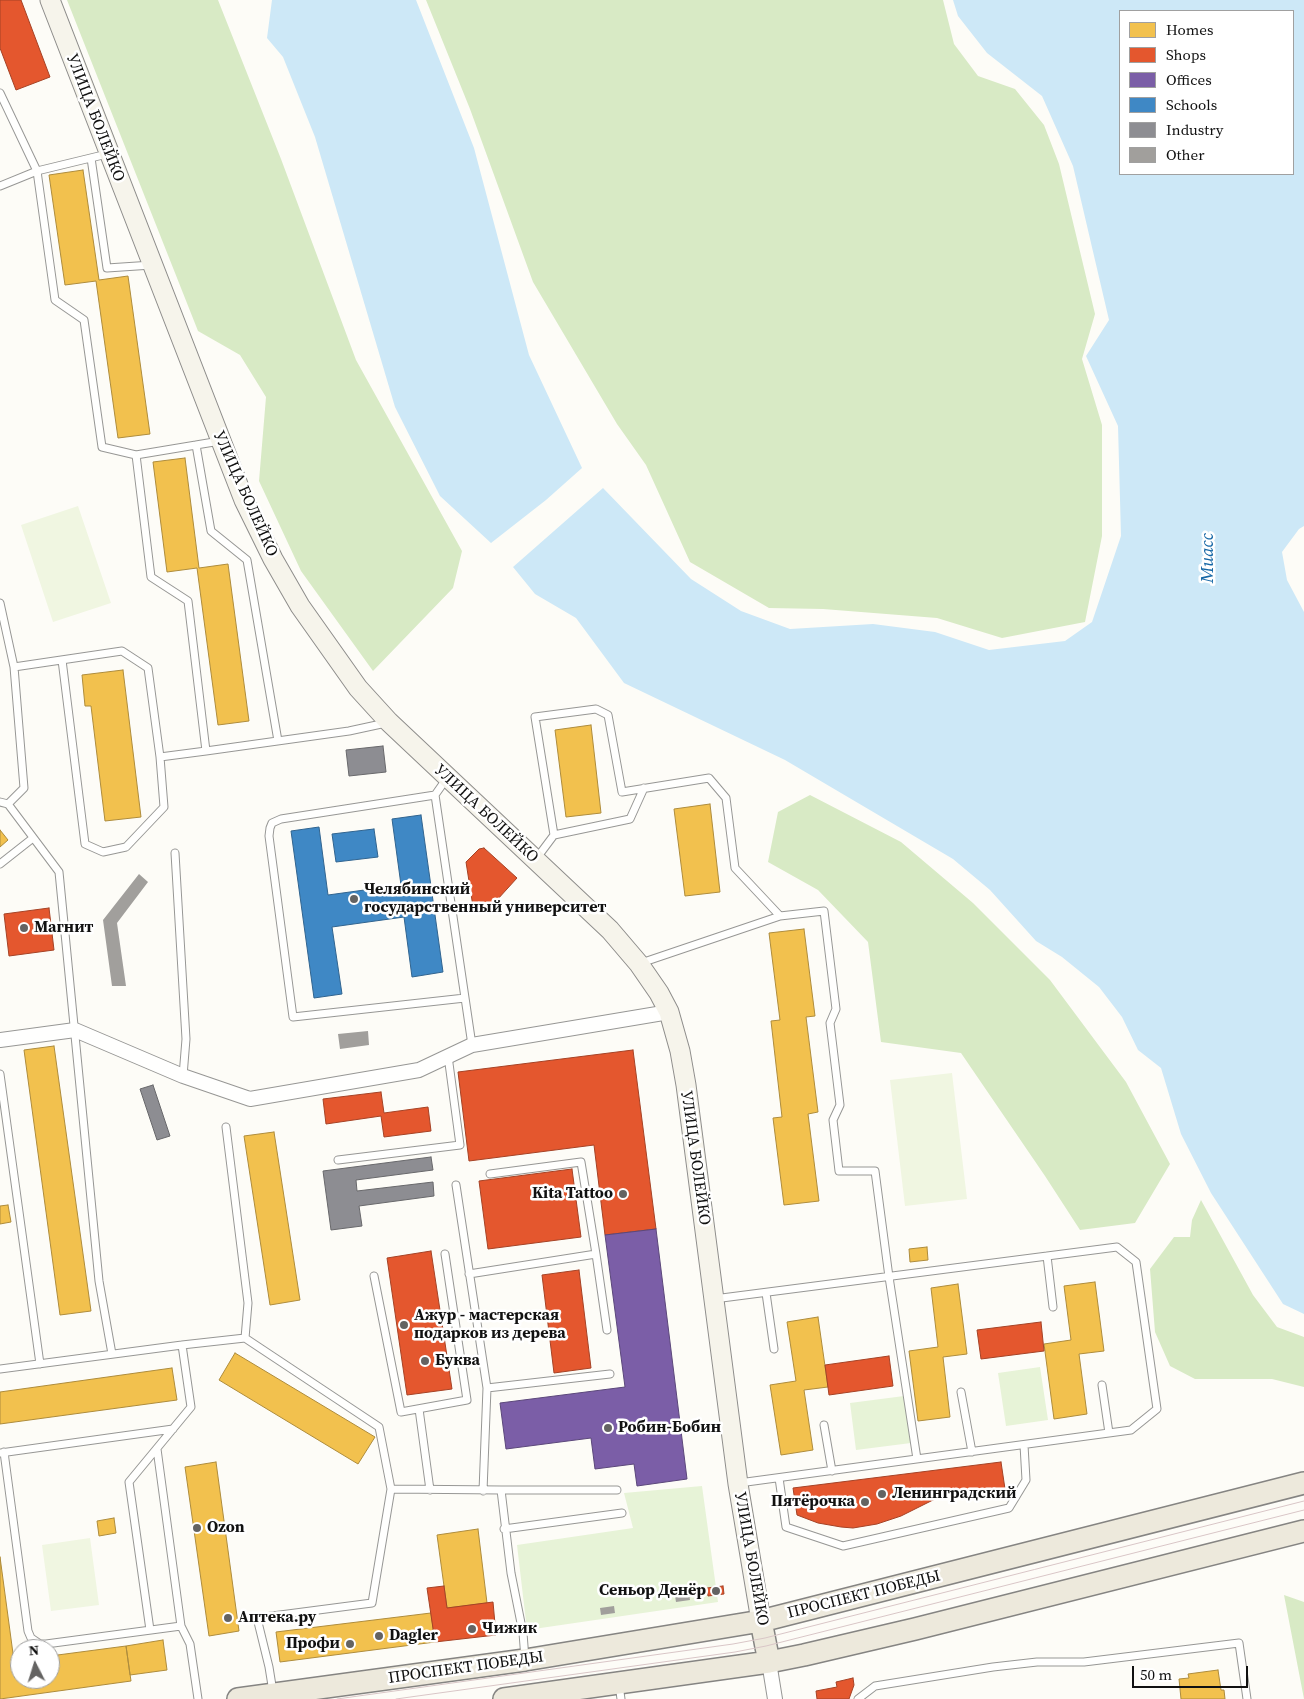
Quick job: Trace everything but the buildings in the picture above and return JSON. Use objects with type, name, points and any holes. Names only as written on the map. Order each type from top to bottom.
[{"type":"main road","name":"ПРОСПЕКТ ПОБЕДЫ","points":[[238,1699],[525,1660],[761,1621],[1304,1483]]},
{"type":"main road","points":[[504,1699],[620,1690],[769,1662],[915,1630],[1304,1531]]},
{"type":"main road","name":"УЛИЦА БОЛЕЙКО","points":[[761,1621],[769,1662]]},
{"type":"street","name":"УЛИЦА БОЛЕЙКО","points":[[50,0],[100,156],[152,265],[244,500],[273,559],[300,606],[358,688],[389,722],[447,778],[610,930],[639,964],[659,993],[669,1012],[680,1051],[686,1086],[738,1484],[761,1621]]},
{"type":"street","points":[[0,1040],[75,1030],[183,1076],[250,1098],[419,1070],[472,1045],[669,1012]]},
{"type":"street","name":"УЛИЦА БОЛЕЙКО","points":[[769,1662],[775,1699]]},
{"type":"lane","points":[[0,93],[37,171],[55,300],[84,320],[102,447],[136,455],[220,441]]},
{"type":"lane","points":[[0,186],[37,171],[100,156],[107,268],[152,265]]},
{"type":"lane","points":[[196,445],[211,531],[247,560],[278,741]]},
{"type":"lane","points":[[136,455],[150,577],[188,601],[206,751]]},
{"type":"lane","points":[[0,603],[14,666],[24,788],[8,804]]},
{"type":"lane","points":[[14,666],[122,651],[148,668],[160,757],[164,807],[126,847],[102,852],[85,844],[62,660]]},
{"type":"lane","points":[[554,835],[535,717],[596,710],[608,715],[622,792],[709,778],[726,798],[735,868],[780,916]]},
{"type":"lane","points":[[160,757],[349,731],[389,722]]},
{"type":"lane","points":[[447,778],[434,795],[281,819],[272,823],[269,836],[294,1017],[464,998]]},
{"type":"lane","points":[[536,860],[554,835],[630,819],[644,788]]},
{"type":"lane","points":[[434,795],[472,1045]]},
{"type":"lane","points":[[0,802],[8,804],[59,872],[99,1281],[112,1354]]},
{"type":"lane","points":[[0,864],[33,838]]},
{"type":"lane","points":[[175,853],[186,1040],[183,1076]]},
{"type":"lane","points":[[639,964],[780,916],[824,911],[836,1009],[830,1023],[840,1105],[832,1120],[839,1171],[875,1171],[917,1459]]},
{"type":"lane","points":[[338,1160],[460,1145],[448,1056]]},
{"type":"lane","points":[[0,1074],[40,1364]]},
{"type":"lane","points":[[226,1127],[248,1304],[245,1338]]},
{"type":"lane","points":[[490,1174],[581,1162],[607,1330]]},
{"type":"lane","points":[[456,1185],[487,1388],[483,1491]]},
{"type":"lane","points":[[714,1299],[1117,1248],[1136,1262],[1157,1409],[1131,1430],[738,1484]]},
{"type":"lane","points":[[374,1276],[401,1412],[467,1400],[446,1254]]},
{"type":"lane","points":[[469,1274],[596,1254]]},
{"type":"lane","points":[[1047,1256],[1053,1307]]},
{"type":"lane","points":[[766,1292],[774,1349]]},
{"type":"lane","points":[[0,1369],[245,1338],[379,1426],[391,1489],[372,1603],[257,1618],[269,1667],[273,1694]]},
{"type":"lane","points":[[150,1630],[130,1482],[191,1407],[182,1345]]},
{"type":"lane","points":[[487,1388],[610,1374]]},
{"type":"lane","points":[[1102,1385],[1109,1433]]},
{"type":"lane","points":[[961,1392],[972,1452]]},
{"type":"lane","points":[[419,1409],[430,1490]]},
{"type":"lane","points":[[824,1425],[832,1471]]},
{"type":"lane","points":[[173,1429],[2,1453],[28,1631],[31,1638],[40,1644],[46,1644],[181,1626]]},
{"type":"lane","points":[[779,1478],[786,1527],[843,1546],[1009,1508],[1026,1480],[1024,1445]]},
{"type":"lane","points":[[157,1449],[181,1626],[190,1644],[198,1699]]},
{"type":"lane","points":[[391,1489],[483,1491],[617,1490]]},
{"type":"lane","points":[[501,1490],[510,1573],[523,1633],[525,1660]]},
{"type":"lane","points":[[504,1529],[622,1514]]},
{"type":"lane","points":[[858,1699],[875,1686],[993,1667],[1037,1662],[1084,1662],[1239,1643],[1247,1699]]},
{"type":"green space","points":[[67,0],[218,0],[281,159],[356,360],[462,551],[453,588],[373,671],[301,571],[259,481],[266,397],[240,355],[198,331]]},
{"type":"green space","points":[[426,0],[943,0],[954,44],[978,76],[1015,89],[1044,125],[1059,164],[1095,314],[1082,359],[1102,425],[1102,536],[1085,622],[1002,638],[937,618],[823,609],[769,608],[690,562],[646,465],[617,424],[533,282],[470,109]]},
{"type":"green space","points":[[78,506],[111,603],[53,622],[21,525]]},
{"type":"green space","points":[[810,795],[901,842],[973,903],[1050,980],[1126,1082],[1170,1164],[1135,1223],[1080,1230],[961,1053],[881,1042],[868,942],[818,890],[768,862],[778,812]]},
{"type":"green space","points":[[952,1073],[967,1199],[905,1206],[890,1080]]},
{"type":"green space","points":[[1201,1200],[1253,1295],[1277,1327],[1304,1337],[1304,1387],[1272,1379],[1195,1379],[1170,1366],[1155,1332],[1150,1269],[1174,1237],[1190,1237],[1192,1220]]},
{"type":"green space","points":[[1040,1367],[1048,1420],[1006,1426],[998,1373]]},
{"type":"green space","points":[[904,1396],[911,1443],[856,1450],[850,1403]]},
{"type":"green space","points":[[702,1486],[718,1602],[527,1630],[517,1545],[633,1528],[624,1493]]},
{"type":"green space","points":[[90,1538],[99,1605],[51,1611],[42,1545]]},
{"type":"green space","points":[[1284,1595],[1304,1602],[1304,1699]]},
{"type":"water","points":[[272,0],[416,0],[474,148],[529,355],[582,468],[546,500],[491,543],[440,496],[395,407],[315,137],[283,57],[267,38]]},
{"type":"water","name":"Миасс","points":[[953,0],[1304,0],[1304,526],[1299,529],[1282,552],[1287,580],[1304,612],[1304,1314],[1283,1304],[1211,1193],[1181,1134],[1161,1068],[1138,1050],[1122,1017],[1099,987],[1062,957],[1036,941],[990,890],[953,859],[785,760],[624,683],[576,618],[535,594],[513,567],[603,488],[691,579],[741,611],[790,629],[873,624],[935,632],[989,650],[1065,641],[1092,622],[1121,536],[1118,426],[1086,356],[1109,320],[1073,166],[1042,96],[987,53],[958,16]]},
{"type":"tram line","points":[[337,1699],[765,1638],[1304,1501]]},
{"type":"tram line","points":[[396,1699],[735,1652],[766,1646],[1304,1510]]},
{"type":"place","name":"Челябинский государственный университет","points":[[354,899]]},
{"type":"place","name":"Магнит","points":[[24,928]]},
{"type":"place","name":"Kita Tattoo","points":[[623,1194]]},
{"type":"place","name":"Ажур - мастерская подарков из дерева","points":[[404,1325]]},
{"type":"place","name":"Буква","points":[[425,1361]]},
{"type":"place","name":"Робин-Бобин","points":[[608,1428]]},
{"type":"place","name":"Ленинградский","points":[[882,1494]]},
{"type":"place","name":"Пятёрочка","points":[[865,1502]]},
{"type":"place","name":"Ozon","points":[[197,1528]]},
{"type":"place","name":"Сеньор Денёр","points":[[716,1591]]},
{"type":"place","name":"Аптека.ру","points":[[228,1618]]},
{"type":"place","name":"Чижик","points":[[472,1629]]},
{"type":"place","name":"Dagler","points":[[379,1636]]},
{"type":"place","name":"Профи","points":[[350,1644]]}]
